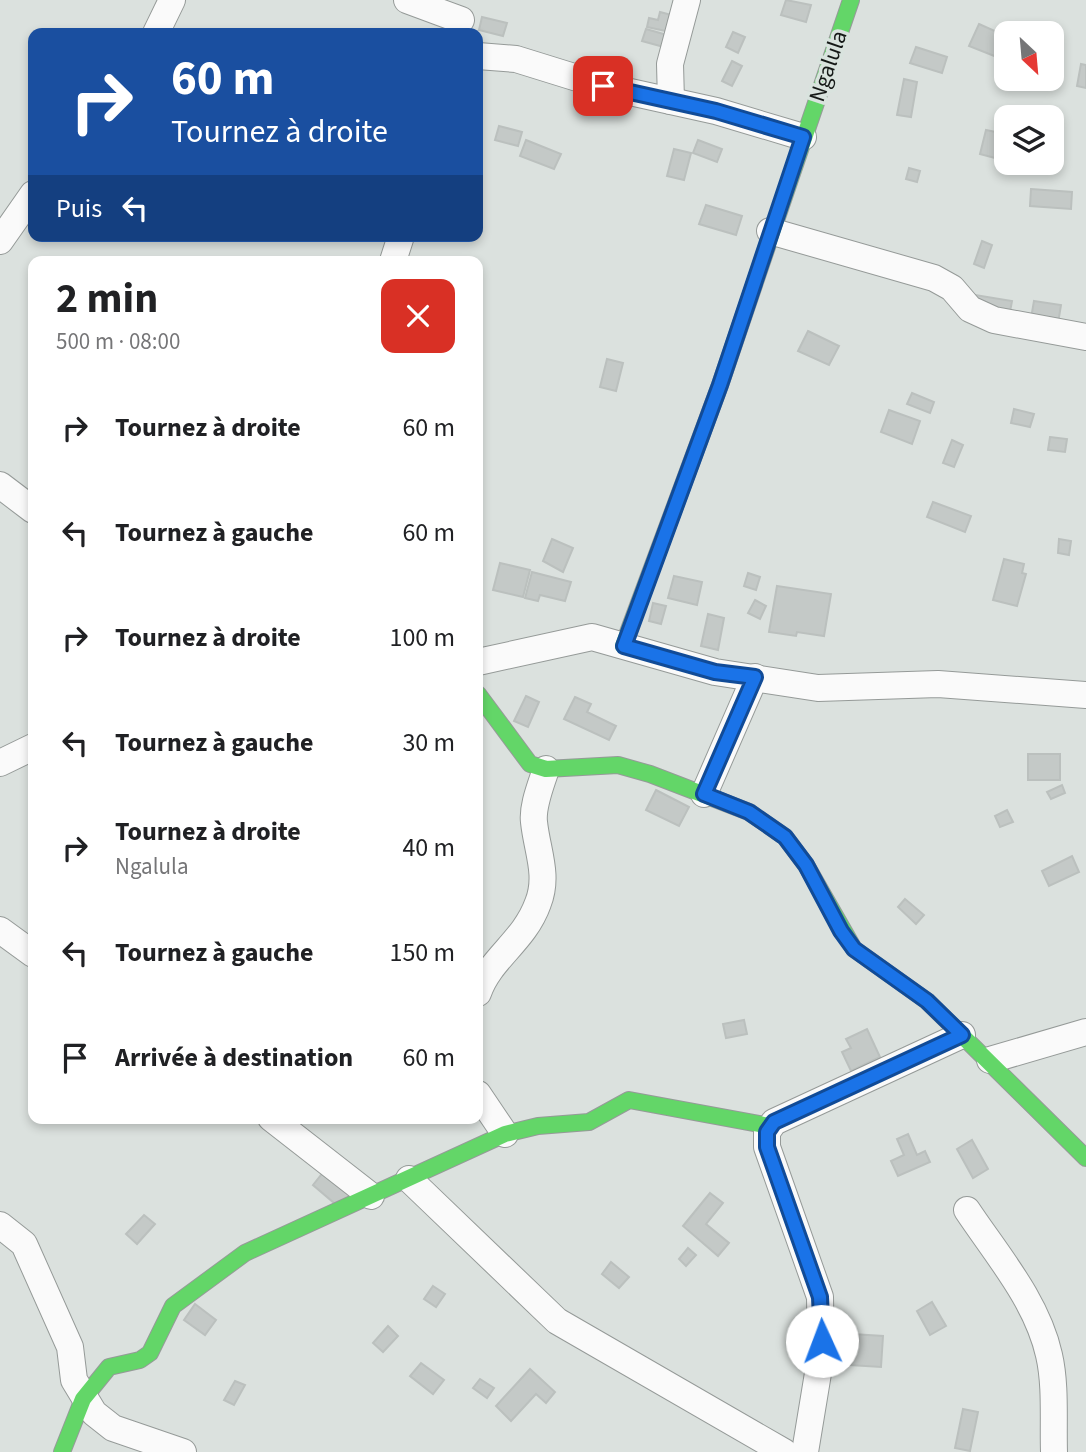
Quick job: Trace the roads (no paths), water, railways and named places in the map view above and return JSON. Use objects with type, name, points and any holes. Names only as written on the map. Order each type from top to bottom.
[{"type":"street","points":[[159,28],[173,0]]},
{"type":"street","points":[[407,0],[463,18]]},
{"type":"street","points":[[671,100],[670,64],[687,0]]},
{"type":"street","name":"Ngalula","points":[[624,646],[720,385],[770,231],[851,0]]},
{"type":"street","points":[[483,56],[516,59],[603,86],[671,100],[803,137]]},
{"type":"street","points":[[0,241],[28,201]]},
{"type":"street","points":[[770,231],[934,278],[952,288],[970,309],[994,320],[1086,337]]},
{"type":"street","points":[[0,485],[28,506]]},
{"type":"street","points":[[483,661],[592,636],[715,672],[818,688],[938,684],[1086,695]]},
{"type":"street","points":[[704,794],[755,677]]},
{"type":"street","points":[[483,701],[530,764],[545,769],[618,765],[749,812],[785,837],[806,865],[841,931],[854,949],[927,1001],[990,1059],[1086,1158]]},
{"type":"street","points":[[0,763],[28,749]]},
{"type":"street","points":[[483,983],[490,968],[521,937],[538,903],[543,862],[534,820],[545,769]]},
{"type":"street","points":[[0,930],[28,950]]},
{"type":"street","points":[[990,1059],[1086,1032]]},
{"type":"street","points":[[62,1452],[83,1399],[110,1367],[140,1360],[149,1353],[173,1306],[245,1253],[505,1135],[538,1126],[589,1122],[629,1100],[770,1126],[962,1035]]},
{"type":"street","points":[[483,1102],[505,1135]]},
{"type":"street","points":[[279,1124],[371,1196]]},
{"type":"street","points":[[770,1126],[766,1139],[767,1147],[820,1297],[821,1355],[805,1452]]},
{"type":"street","points":[[409,1179],[557,1321],[784,1452]]},
{"type":"street","points":[[967,1210],[1026,1296],[1045,1337],[1050,1359],[1054,1452]]},
{"type":"street","points":[[0,1225],[24,1244],[70,1348],[74,1380],[83,1399],[94,1413],[113,1428],[183,1452]]}]
